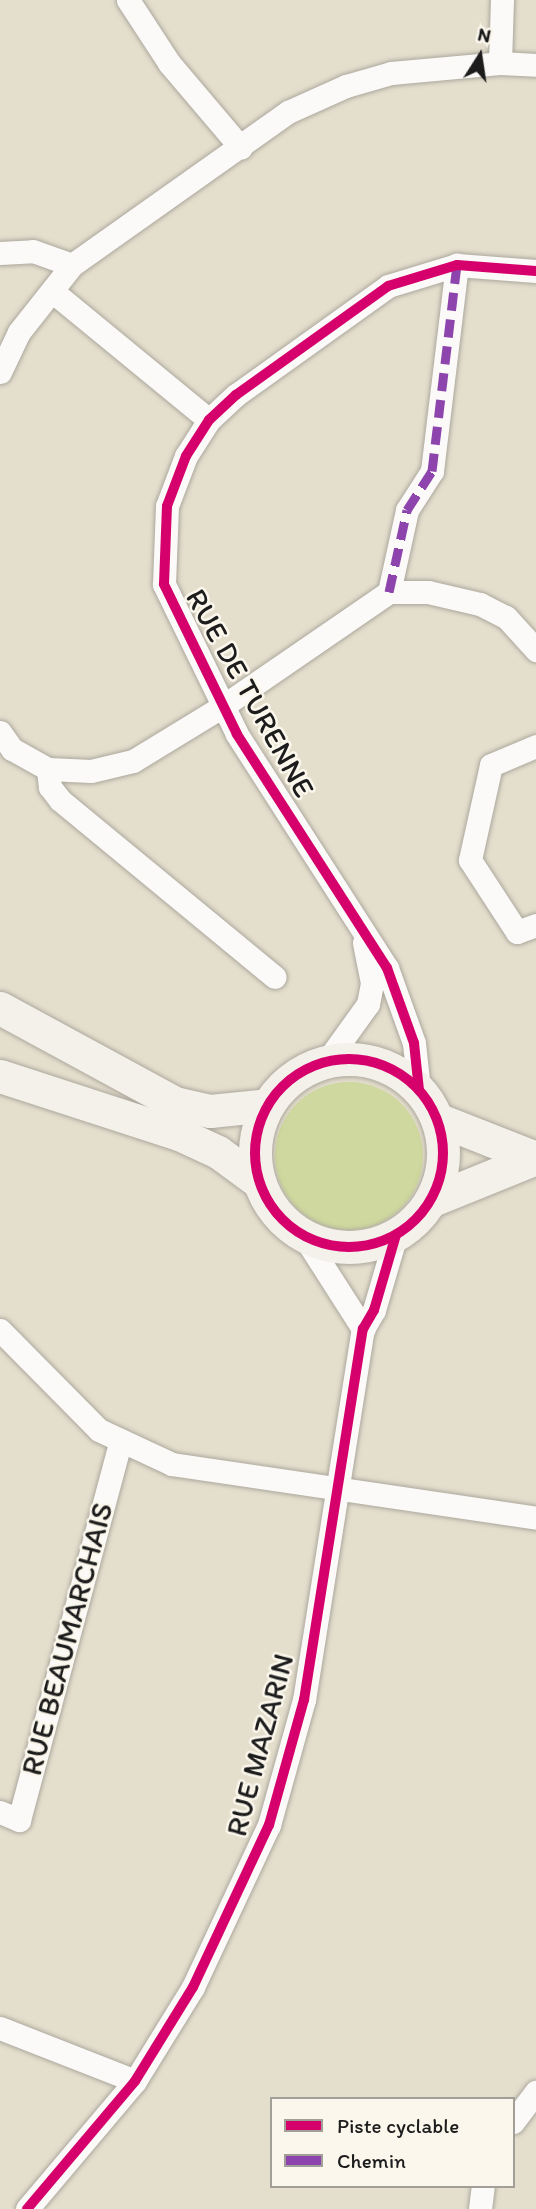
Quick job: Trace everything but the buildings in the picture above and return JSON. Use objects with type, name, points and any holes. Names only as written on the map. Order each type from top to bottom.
[{"type":"main road","points":[[0,1008],[174,1103],[210,1111],[268,1105]]},
{"type":"main road","points":[[259,1182],[254,1156],[257,1129],[268,1105],[303,1070],[327,1061],[352,1058],[377,1063],[419,1090],[437,1119],[442,1165],[430,1201]]},
{"type":"main road","points":[[0,1076],[179,1134],[218,1152],[259,1182],[284,1221],[303,1235],[333,1246],[366,1245],[396,1235],[430,1201],[536,1158]]},
{"type":"main road","points":[[437,1119],[536,1158]]},
{"type":"street","points":[[128,0],[169,64],[241,148]]},
{"type":"street","points":[[500,63],[502,0]]},
{"type":"street","points":[[0,372],[19,332],[72,265],[241,148],[288,112],[346,86],[391,73],[500,63],[536,65]]},
{"type":"street","points":[[0,253],[33,251],[72,265]]},
{"type":"street","points":[[389,592],[407,510],[432,471],[457,265]]},
{"type":"street","name":"RUE DE TURENNE","points":[[419,1090],[414,1043],[387,968],[362,933],[223,706],[164,584],[167,506],[186,456],[209,420],[236,395],[388,286],[457,265],[536,271]]},
{"type":"street","points":[[52,291],[209,420]]},
{"type":"street","points":[[0,732],[12,749],[48,769],[91,771],[133,761],[223,706],[389,592],[428,592],[480,604],[506,617],[536,650]]},
{"type":"street","points":[[536,746],[491,765],[470,860],[517,932],[536,925]]},
{"type":"street","points":[[48,769],[50,787],[60,800],[275,977]]},
{"type":"street","name":"RUE DE TURENNE","points":[[327,1061],[368,1004],[372,983],[362,933]]},
{"type":"street","points":[[303,1235],[363,1329]]},
{"type":"street","name":"RUE MAZARIN","points":[[27,2209],[135,2081],[193,1987],[270,1825],[304,1700],[363,1329],[374,1310],[396,1235]]},
{"type":"street","points":[[0,1330],[99,1430],[172,1464],[536,1518]]},
{"type":"street","name":"RUE BEAUMARCHAIS","points":[[0,1812],[19,1820],[121,1440]]},
{"type":"street","points":[[0,2028],[135,2081]]},
{"type":"street","points":[[515,2119],[536,2092]]},
{"type":"street","points":[[480,2209],[483,2188]]},
{"type":"green space","points":[[349,1082],[377,1088],[401,1104],[417,1128],[423,1156],[417,1184],[401,1208],[377,1224],[349,1230],[321,1224],[297,1208],[281,1184],[275,1156],[281,1128],[297,1104],[321,1088]]},
{"type":"marked path","points":[[389,592],[407,510],[432,471],[457,265]]},
{"type":"cycle path","points":[[419,1090],[414,1043],[387,968],[237,734],[164,584],[167,506],[186,456],[209,420],[236,395],[388,286],[457,265],[536,271]]},
{"type":"cycle path","points":[[349,1059],[385,1066],[415,1087],[436,1117],[443,1153],[436,1189],[415,1219],[385,1240],[349,1247],[313,1240],[283,1219],[262,1189],[255,1153],[262,1117],[283,1087],[313,1066],[349,1059]]},
{"type":"cycle path","points":[[27,2209],[135,2081],[193,1987],[269,1825],[304,1700],[363,1329],[374,1310],[396,1235]]}]
